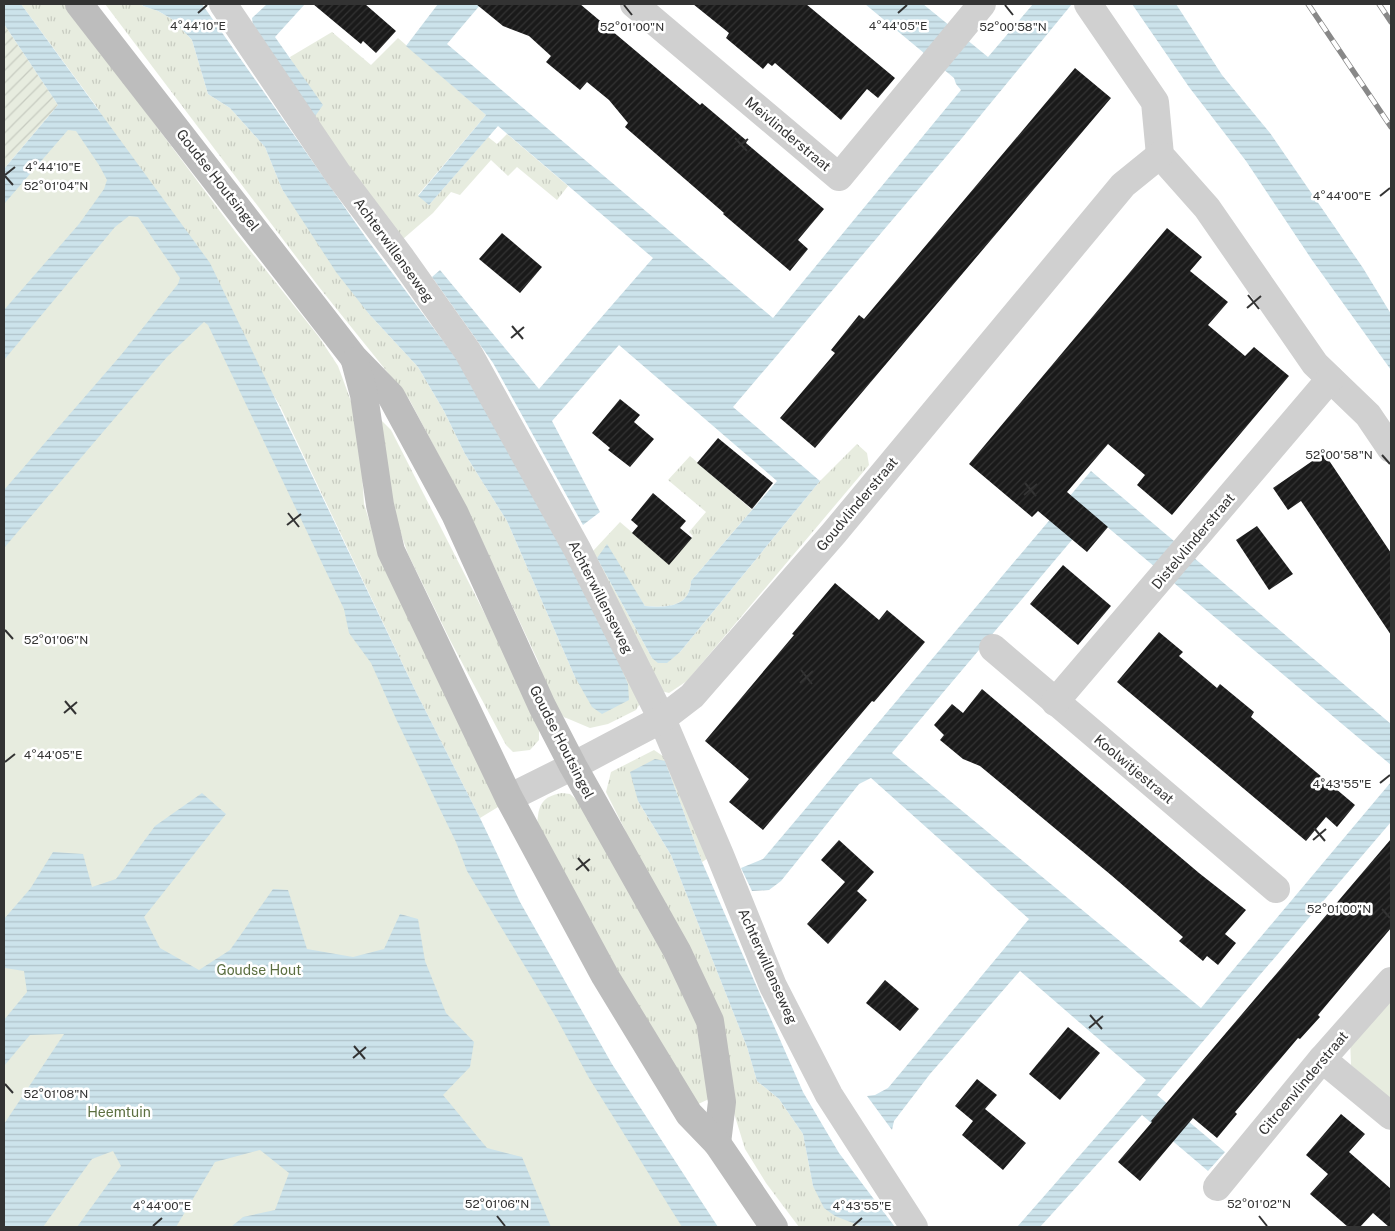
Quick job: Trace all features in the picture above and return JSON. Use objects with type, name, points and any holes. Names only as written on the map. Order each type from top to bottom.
[{"type":"main road","name":"Goudse Houtsingel","points":[[79,4],[354,358],[391,396],[455,514],[542,706],[573,766],[677,951],[710,1020],[722,1102],[717,1143]]},
{"type":"main road","name":"Goudse Houtsingel","points":[[354,358],[364,395],[380,505],[392,551],[508,798],[615,992],[689,1114],[717,1143],[774,1227]]},
{"type":"street","name":"Achterwillenseweg","points":[[223,4],[338,174],[402,259],[468,352],[577,548],[662,719],[773,986],[829,1095],[914,1227]]},
{"type":"street","name":"Meivlinderstraat","points":[[634,4],[838,177],[982,4]]},
{"type":"street","points":[[1088,4],[1155,102],[1160,154],[1207,208],[1315,364],[1368,415],[1391,449]]},
{"type":"street","name":"Goudvlinderstraat","points":[[508,798],[662,719],[692,696],[834,534],[1123,185],[1160,154]]},
{"type":"street","name":"Distelvlinderstraat","points":[[1055,702],[1330,380]]},
{"type":"street","name":"Koolwitjestraat","points":[[993,648],[1276,889]]},
{"type":"street","name":"Citroenvlinderstraat","points":[[1217,1187],[1322,1058],[1391,981]]},
{"type":"street","points":[[1322,1058],[1391,1116]]},
{"type":"green space","points":[[21,4],[65,4],[237,234],[319,337],[338,366],[352,404],[361,458],[364,504],[378,549],[503,804],[480,818],[416,692],[280,406],[96,106]]},
{"type":"green space","points":[[105,4],[142,4],[172,19],[192,40],[208,94],[230,108],[265,147],[282,189],[369,314],[418,367],[444,411],[465,454],[507,521],[575,677],[608,637],[642,700],[636,710],[608,724],[590,728],[564,717],[552,705],[538,661],[469,513],[409,399],[319,287]]},
{"type":"green space","points":[[4,24],[58,105],[4,169]]},
{"type":"green space","points":[[332,32],[371,65],[398,38],[486,115],[418,195],[429,205],[488,137],[497,144],[507,134],[568,186],[557,200],[517,167],[508,176],[491,160],[460,195],[451,192],[433,213],[403,239],[313,119],[290,57]]},
{"type":"green space","name":"Goudse Hout","points":[[75,102],[276,421],[572,1028],[713,1227],[4,1227],[4,185]]},
{"type":"green space","points":[[380,419],[391,430],[539,720],[539,740],[530,750],[513,752],[506,745],[450,640],[408,554],[390,503]]},
{"type":"green space","points":[[857,444],[867,453],[869,465],[687,681],[669,693],[661,691],[593,551],[620,522],[669,564],[693,536],[689,532],[706,512],[668,480],[690,456],[752,510],[691,581],[690,590],[682,601],[676,604],[661,607],[645,606],[635,591],[597,558],[652,658],[680,652],[820,481]]},
{"type":"green space","points":[[654,750],[663,756],[710,857],[702,862],[665,761],[638,801],[671,855],[747,1047],[757,1081],[779,1099],[803,1134],[813,1186],[853,1223],[863,1227],[799,1227],[766,1183],[745,1149],[734,1113],[625,830],[606,792],[611,772]]},
{"type":"green space","points":[[562,793],[570,794],[579,802],[673,964],[704,1034],[709,1099],[694,1106],[537,828],[541,804],[549,797]]},
{"type":"green space","points":[[1391,1001],[1391,1100],[1351,1065],[1350,1038]]},
{"type":"water","points":[[4,4],[21,4],[210,263],[416,692],[520,902],[612,1064],[718,1227],[682,1227],[589,1078],[557,1019],[467,871],[456,842],[371,663],[349,633],[344,609],[208,325],[204,322],[167,357],[4,548],[4,490],[121,355],[178,284],[180,278],[138,217],[129,216],[115,227],[4,360],[4,310],[79,224],[104,189],[107,180],[76,131],[68,130],[4,204],[4,169],[58,105],[4,24]]},
{"type":"water","points":[[142,4],[202,4],[369,242],[459,362],[540,502],[608,637],[628,684],[629,700],[602,714],[592,707],[575,677],[507,521],[465,454],[444,411],[418,367],[369,314],[336,272],[282,189],[265,147],[230,108],[208,94],[192,40],[172,19]]},
{"type":"water","points":[[267,4],[305,4],[275,37],[323,105],[313,119],[254,35],[252,18]]},
{"type":"water","points":[[438,4],[481,4],[447,44],[773,318],[961,90],[954,78],[865,4],[923,4],[988,57],[1033,4],[1072,4],[962,138],[733,407],[820,481],[680,652],[667,663],[658,663],[652,658],[597,558],[607,544],[645,606],[661,607],[676,604],[682,601],[690,590],[691,581],[777,481],[619,345],[552,421],[600,512],[583,525],[493,363],[432,277],[440,270],[539,389],[653,258],[498,126],[429,205],[418,196],[486,115],[406,46]]},
{"type":"water","points":[[1132,4],[1176,4],[1222,75],[1270,133],[1363,268],[1391,314],[1391,370],[1312,260],[1246,161],[1189,87]]},
{"type":"water","points":[[1091,471],[1391,724],[1391,765],[1093,515],[892,753],[1201,1008],[1391,782],[1391,822],[1157,1095],[1225,1152],[1208,1171],[1142,1115],[1040,1227],[1017,1227],[1146,1080],[1020,971],[930,1074],[894,1121],[892,1130],[867,1096],[875,1095],[888,1088],[1029,919],[871,778],[859,784],[781,881],[769,890],[752,891],[741,868],[763,859]]},
{"type":"water","points":[[655,759],[665,761],[702,862],[803,1092],[839,1153],[895,1227],[863,1227],[835,1216],[824,1208],[813,1186],[803,1134],[779,1099],[757,1081],[747,1047],[671,855],[638,801],[630,772]]},
{"type":"water","points":[[202,793],[226,814],[144,917],[160,948],[199,970],[230,950],[273,889],[288,890],[307,949],[353,957],[384,949],[400,914],[418,919],[425,961],[446,1013],[474,1042],[470,1067],[443,1095],[487,1148],[522,1157],[551,1227],[231,1227],[243,1217],[275,1210],[289,1173],[260,1150],[215,1162],[176,1227],[77,1227],[121,1166],[113,1151],[92,1159],[43,1227],[4,1227],[4,1124],[64,1034],[30,1035],[4,1066],[4,1020],[27,992],[24,971],[5,968],[4,970],[4,919],[30,889],[53,852],[83,854],[92,887],[116,879],[155,826]]},
{"type":"building","points":[[313,4],[365,4],[396,31],[376,53],[363,41],[361,44]]},
{"type":"building","points":[[476,4],[580,4],[700,105],[702,103],[824,209],[798,240],[808,249],[790,271],[625,127],[628,123],[609,100],[587,82],[580,90],[546,62],[551,56],[529,36],[503,26]]},
{"type":"building","points":[[693,4],[806,4],[895,78],[878,98],[867,89],[841,120],[775,63],[772,66],[768,63],[763,69],[726,38],[729,33]]},
{"type":"building","points":[[1075,68],[1111,98],[815,448],[780,418],[835,353],[831,350],[859,315],[864,319]]},
{"type":"building","points":[[1167,228],[1202,257],[1190,271],[1228,302],[1208,325],[1245,356],[1254,347],[1289,376],[1172,515],[1137,485],[1145,475],[1108,444],[1067,492],[1108,527],[1087,552],[1038,511],[1032,517],[969,464]]},
{"type":"building","points":[[502,233],[542,267],[520,293],[479,259]]},
{"type":"building","points":[[620,399],[640,415],[634,422],[654,439],[630,467],[608,450],[610,448],[592,433]]},
{"type":"building","points":[[718,438],[773,483],[752,509],[697,463]]},
{"type":"building","points":[[1324,453],[1391,553],[1391,635],[1301,501],[1288,510],[1273,488]]},
{"type":"building","points":[[653,493],[686,521],[680,528],[692,538],[669,565],[632,533],[638,526],[631,520]]},
{"type":"building","points":[[1257,526],[1293,574],[1269,590],[1236,540]]},
{"type":"building","points":[[1063,565],[1111,606],[1078,645],[1030,604]]},
{"type":"building","points":[[835,583],[879,620],[887,610],[925,642],[874,702],[872,701],[763,830],[729,802],[749,779],[705,741]]},
{"type":"building","points":[[1159,632],[1183,652],[1179,656],[1217,688],[1220,684],[1254,712],[1251,717],[1355,805],[1337,827],[1326,817],[1306,841],[1117,682]]},
{"type":"building","points":[[982,689],[1199,873],[1246,910],[1225,934],[1236,943],[1218,965],[1207,956],[1203,961],[1179,941],[1183,937],[1111,875],[980,766],[963,759],[940,740],[944,735],[934,725],[952,704],[963,713]]},
{"type":"building","points":[[1391,839],[1391,928],[1318,1015],[1320,1017],[1300,1039],[1298,1038],[1235,1112],[1237,1114],[1217,1138],[1193,1118],[1140,1181],[1118,1162]]},
{"type":"building","points":[[839,840],[874,872],[857,891],[867,900],[828,944],[807,924],[845,882],[821,860]]},
{"type":"building","points":[[885,980],[919,1009],[900,1031],[866,1003]]},
{"type":"building","points":[[1068,1027],[1100,1053],[1060,1100],[1029,1074]]},
{"type":"building","points":[[977,1079],[997,1095],[985,1109],[1026,1143],[1003,1170],[962,1135],[973,1121],[955,1106]]},
{"type":"building","points":[[1341,1114],[1365,1134],[1349,1152],[1391,1189],[1391,1227],[1373,1213],[1360,1227],[1348,1227],[1310,1194],[1328,1174],[1306,1155]]},
{"type":"railway","points":[[1308,4],[1391,127]]},
{"type":"railway","points":[[1379,4],[1391,22]]},
{"type":"park label","name":"Heemtuin","points":[[119,1112]]}]
